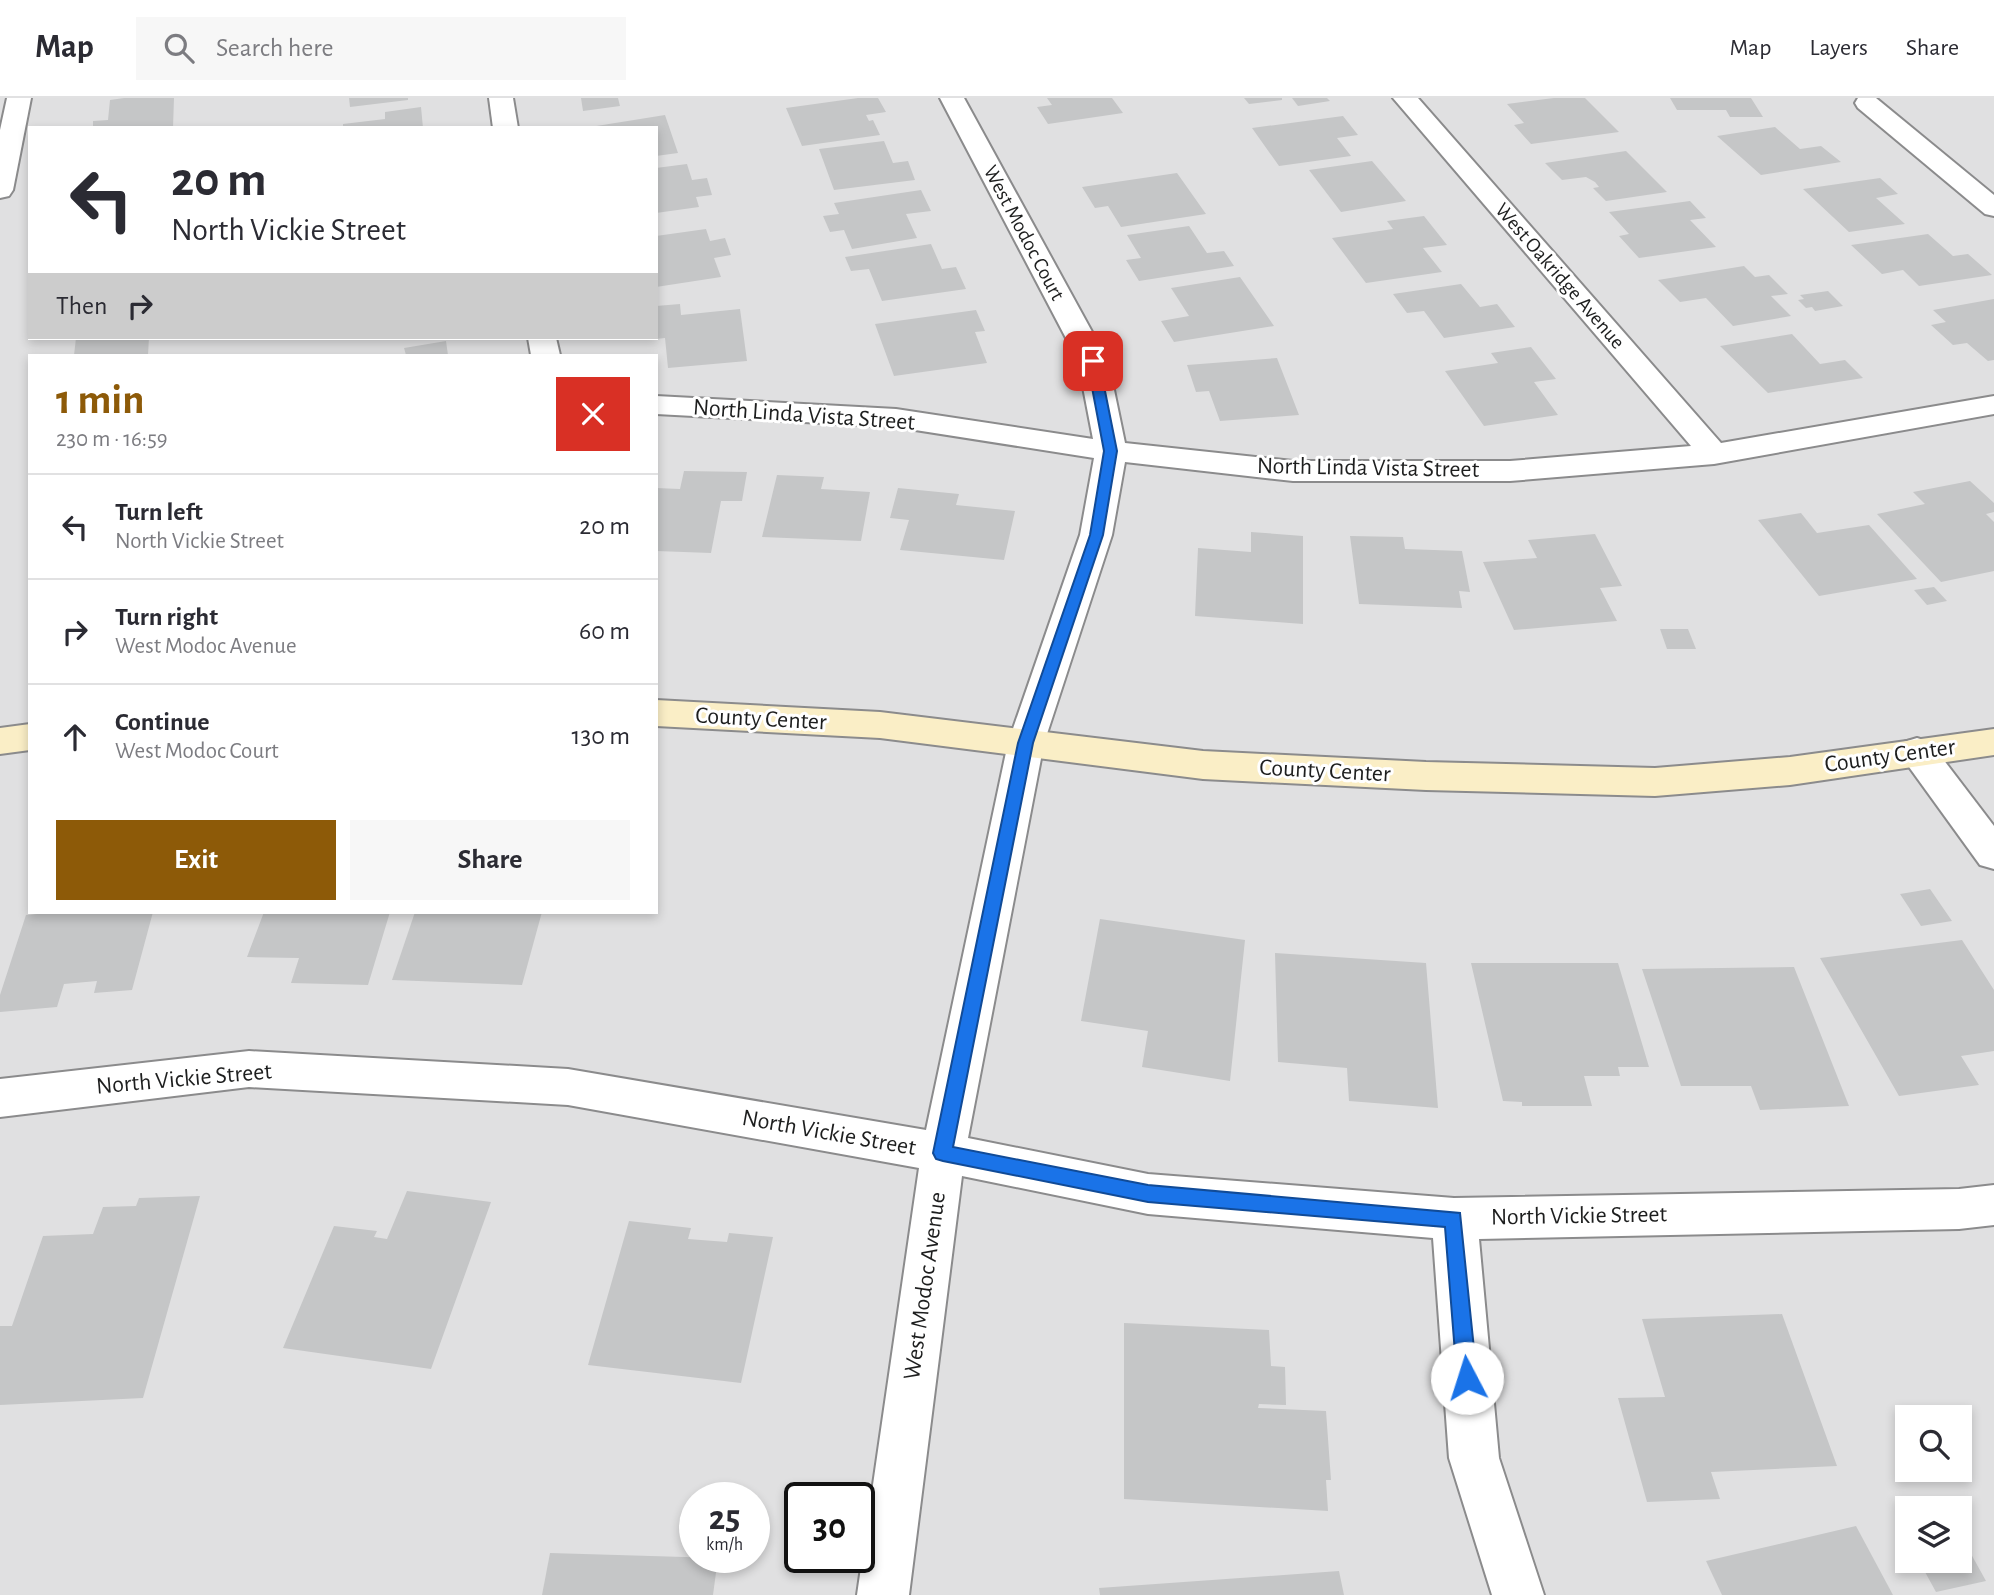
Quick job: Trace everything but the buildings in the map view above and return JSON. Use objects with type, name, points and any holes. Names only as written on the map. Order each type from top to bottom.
[{"type":"street","points":[[0,190],[19,98]]},
{"type":"street","points":[[501,98],[506,126]]},
{"type":"street","name":"West Modoc Court","points":[[952,98],[1093,361],[1111,451]]},
{"type":"street","name":"West Oakridge Avenue","points":[[1405,98],[1714,454]]},
{"type":"street","points":[[1867,103],[1994,208]]},
{"type":"street","name":"North Linda Vista Street","points":[[658,405],[895,418],[1111,451],[1293,471],[1510,471],[1714,454],[1994,405]]},
{"type":"street","name":"West Modoc Avenue","points":[[883,1595],[943,1153],[1026,743],[1096,535],[1111,451]]},
{"type":"street","name":"County Center","points":[[658,713],[880,725],[1203,765],[1426,776],[1654,782],[1790,771],[1994,742]]},
{"type":"street","points":[[0,741],[28,737]]},
{"type":"street","points":[[1917,751],[1994,855]]},
{"type":"street","name":"North Vickie Street","points":[[0,1098],[249,1069],[554,1086],[943,1153],[1148,1194],[1454,1219],[1932,1210],[1994,1205]]},
{"type":"street","points":[[1454,1219],[1474,1458],[1518,1595]]},
{"type":"route","points":[[1093,361],[1111,451],[1096,535],[1026,743],[943,1153],[1148,1194],[1454,1219],[1467,1378]]}]
